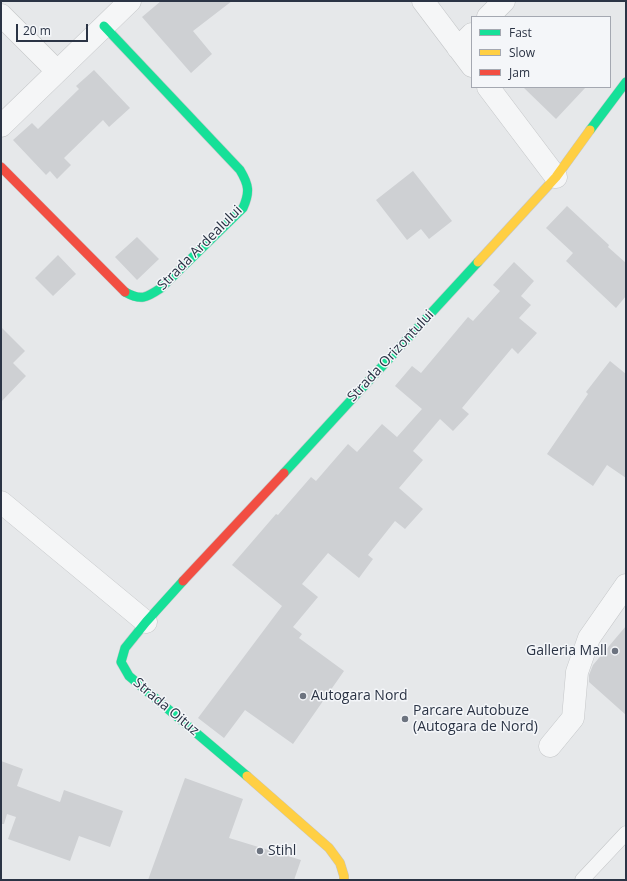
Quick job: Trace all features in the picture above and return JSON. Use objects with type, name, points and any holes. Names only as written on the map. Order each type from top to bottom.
[{"type":"street","points":[[1,126],[130,1]]},
{"type":"street","points":[[423,1],[465,41],[471,62]]},
{"type":"street","points":[[489,16],[504,1]]},
{"type":"street","points":[[1,15],[57,71]]},
{"type":"street","name":"Strada Ardealului","points":[[1,167],[123,291],[133,297],[142,299],[150,296],[161,288],[243,208],[249,190],[247,180],[240,170],[104,26]]},
{"type":"street","name":"Strada Orizontului","points":[[146,622],[556,177],[626,82]]},
{"type":"street","points":[[489,88],[556,177]]},
{"type":"street","points":[[1,502],[146,622]]},
{"type":"street","points":[[550,746],[573,718],[577,672],[589,638],[626,585]]},
{"type":"street","name":"Strada Oituz","points":[[146,622],[125,648],[121,662],[129,676],[250,778],[329,848],[340,863],[344,880]]},
{"type":"lane","points":[[582,880],[626,833]]},
{"type":"building","points":[[161,1],[232,1],[193,31],[212,54],[191,73],[142,17]]},
{"type":"building","points":[[94,70],[130,108],[109,127],[103,120],[64,158],[71,165],[57,179],[50,171],[46,175],[13,140],[32,123],[38,129],[79,89],[76,86]]},
{"type":"building","points":[[524,88],[585,88],[556,119]]},
{"type":"building","points":[[413,171],[452,221],[429,239],[421,229],[407,240],[376,200]]},
{"type":"building","points":[[567,206],[626,263],[626,296],[616,308],[566,261],[573,253],[546,228]]},
{"type":"building","points":[[137,237],[159,259],[137,280],[115,257]]},
{"type":"building","points":[[58,255],[76,274],[53,296],[35,278]]},
{"type":"building","points":[[514,262],[534,281],[521,296],[531,305],[519,318],[537,333],[518,354],[512,348],[462,408],[469,414],[453,431],[440,419],[413,451],[423,460],[399,488],[423,509],[405,529],[395,521],[368,555],[373,559],[359,578],[328,553],[302,584],[318,597],[293,627],[302,634],[299,638],[344,671],[293,744],[245,710],[224,738],[198,718],[282,606],[232,565],[276,514],[278,515],[311,477],[316,481],[348,444],[357,452],[382,424],[397,437],[422,409],[395,386],[412,366],[421,373],[468,317],[473,321],[500,291],[493,285]]},
{"type":"building","points":[[1,327],[25,351],[13,363],[26,376],[1,402]]},
{"type":"building","points":[[610,361],[626,374],[626,478],[607,465],[593,486],[547,454],[588,394],[586,392]]},
{"type":"building","name":"Galleria Mall","points":[[626,626],[626,715],[589,682],[589,675],[593,665]]},
{"type":"building","points":[[1,761],[23,769],[17,786],[60,802],[64,790],[123,811],[110,847],[79,836],[70,861],[8,839],[16,817],[7,814],[4,824],[1,824]]},
{"type":"building","points":[[185,778],[243,799],[229,838],[301,860],[294,880],[148,880]]},
{"type":"traffic: fast","points":[[104,26],[240,170],[248,189],[243,208],[161,288],[143,297],[135,297],[125,292]]},
{"type":"traffic: fast","points":[[590,130],[626,82]]},
{"type":"traffic: fast","points":[[284,473],[478,262]]},
{"type":"traffic: fast","points":[[183,581],[125,648],[121,662],[129,676],[247,776]]},
{"type":"traffic: slow","points":[[478,262],[556,177],[590,130]]},
{"type":"traffic: slow","points":[[247,776],[329,848],[340,863],[344,880]]},
{"type":"traffic: jam","points":[[1,167],[125,292]]},
{"type":"traffic: jam","points":[[183,581],[284,473]]},
{"type":"place","name":"Galleria Mall","points":[[615,651]]},
{"type":"place","name":"Autogara Nord","points":[[303,696]]},
{"type":"place","name":"Parcare Autobuze (Autogara de Nord)","points":[[405,719]]},
{"type":"place","name":"Stihl","points":[[260,851]]}]
